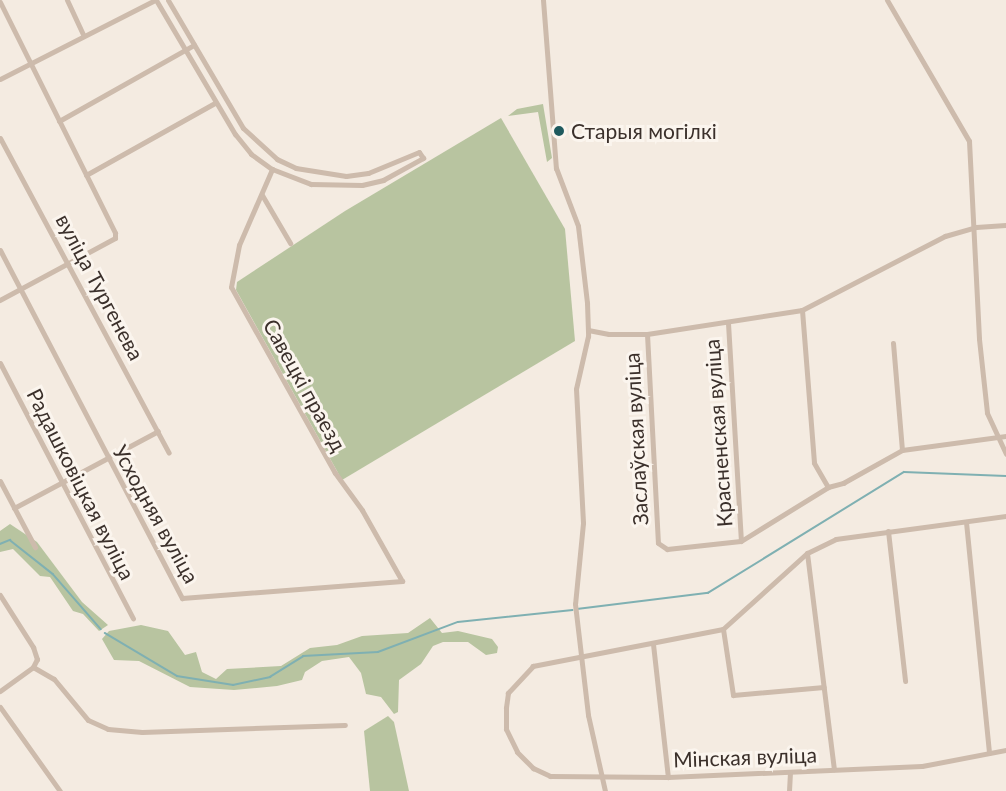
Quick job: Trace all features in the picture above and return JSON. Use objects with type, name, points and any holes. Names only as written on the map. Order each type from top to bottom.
[{"type":"street","points":[[67,0],[83,34]]},
{"type":"street","points":[[0,79],[83,34],[155,0],[215,103],[251,154],[272,169],[311,184],[362,185],[383,180],[423,158],[419,152],[368,173],[346,176],[296,168],[277,159],[243,128],[168,0]]},
{"type":"street","points":[[543,0],[556,168],[578,226],[588,330],[576,389],[583,523],[575,604],[580,656],[599,776],[605,791]]},
{"type":"street","points":[[887,0],[969,141],[976,226],[979,339],[987,413],[1006,454]]},
{"type":"street","points":[[0,2],[115,233],[115,238],[0,300]]},
{"type":"street","points":[[59,121],[194,45]]},
{"type":"street","points":[[86,175],[215,103]]},
{"type":"street","name":"вуліца Тургенева","points":[[0,138],[169,453]]},
{"type":"street","name":"Савецкі праезд","points":[[272,169],[239,245],[231,286],[335,473],[363,510],[402,581]]},
{"type":"street","points":[[262,195],[290,243]]},
{"type":"street","name":"Заслаўская вуліца","points":[[588,330],[609,334],[647,334],[802,310],[912,250],[976,226],[1006,225]]},
{"type":"street","name":"Усходняя вуліца","points":[[0,250],[106,459],[182,598],[402,581]]},
{"type":"street","points":[[802,310],[814,463],[828,487]]},
{"type":"street","name":"Красненская вуліца","points":[[728,323],[741,541]]},
{"type":"street","name":"Заслаўская вуліца","points":[[647,334],[658,543]]},
{"type":"street","points":[[893,343],[902,450]]},
{"type":"street","name":"Радашковіцкая вуліца","points":[[0,363],[133,619]]},
{"type":"street","points":[[14,508],[158,431]]},
{"type":"street","name":"Красненская вуліца","points":[[658,543],[667,549],[741,541],[828,487],[843,483],[902,450],[1006,436]]},
{"type":"street","points":[[0,481],[35,547]]},
{"type":"street","points":[[580,656],[723,629],[807,553],[836,539],[1006,516]]},
{"type":"street","points":[[966,522],[989,753]]},
{"type":"street","points":[[888,531],[905,681]]},
{"type":"street","points":[[807,553],[834,769]]},
{"type":"street","points":[[0,595],[33,647],[37,659],[33,667],[0,691]]},
{"type":"street","points":[[723,629],[733,695],[824,687]]},
{"type":"street","points":[[653,644],[668,777]]},
{"type":"street","name":"Мінская вуліца","points":[[580,656],[533,666],[519,678],[508,693],[506,729],[517,752],[533,768],[550,776],[668,777],[922,766],[1006,750]]},
{"type":"street","points":[[33,667],[54,679],[88,720],[108,729],[142,732],[345,725]]},
{"type":"street","points":[[0,707],[60,791]]},
{"type":"street","points":[[789,791],[790,771]]},
{"type":"green space","points":[[543,104],[552,158],[547,162],[538,112],[508,116],[517,109]]},
{"type":"green space","points":[[501,118],[565,229],[575,341],[342,480],[236,290],[237,282],[345,211]]},
{"type":"green space","points":[[10,524],[37,542],[82,602],[108,625],[99,631],[83,614],[73,611],[50,577],[40,576],[13,549],[0,552],[0,531]]},
{"type":"green space","points":[[430,618],[442,633],[458,631],[492,639],[498,647],[497,653],[486,655],[468,642],[443,642],[433,646],[421,664],[399,680],[398,712],[394,714],[381,697],[366,694],[361,673],[349,657],[322,661],[305,672],[302,680],[277,686],[234,690],[190,687],[139,661],[114,660],[102,639],[109,631],[141,625],[168,631],[185,655],[196,652],[202,672],[216,679],[227,669],[281,666],[310,648],[337,645],[362,636],[408,633]]},
{"type":"green space","points":[[388,716],[394,722],[409,791],[370,791],[364,731]]},
{"type":"waterway","points":[[577,609],[708,593],[904,472],[1006,476]]},
{"type":"waterway","points":[[0,544],[10,540],[53,574],[101,629]]},
{"type":"waterway","points":[[105,633],[177,676],[233,685],[270,677],[303,656],[378,652],[458,622],[572,610]]},
{"type":"place","name":"Старыя могілкі","points":[[559,131]]}]
